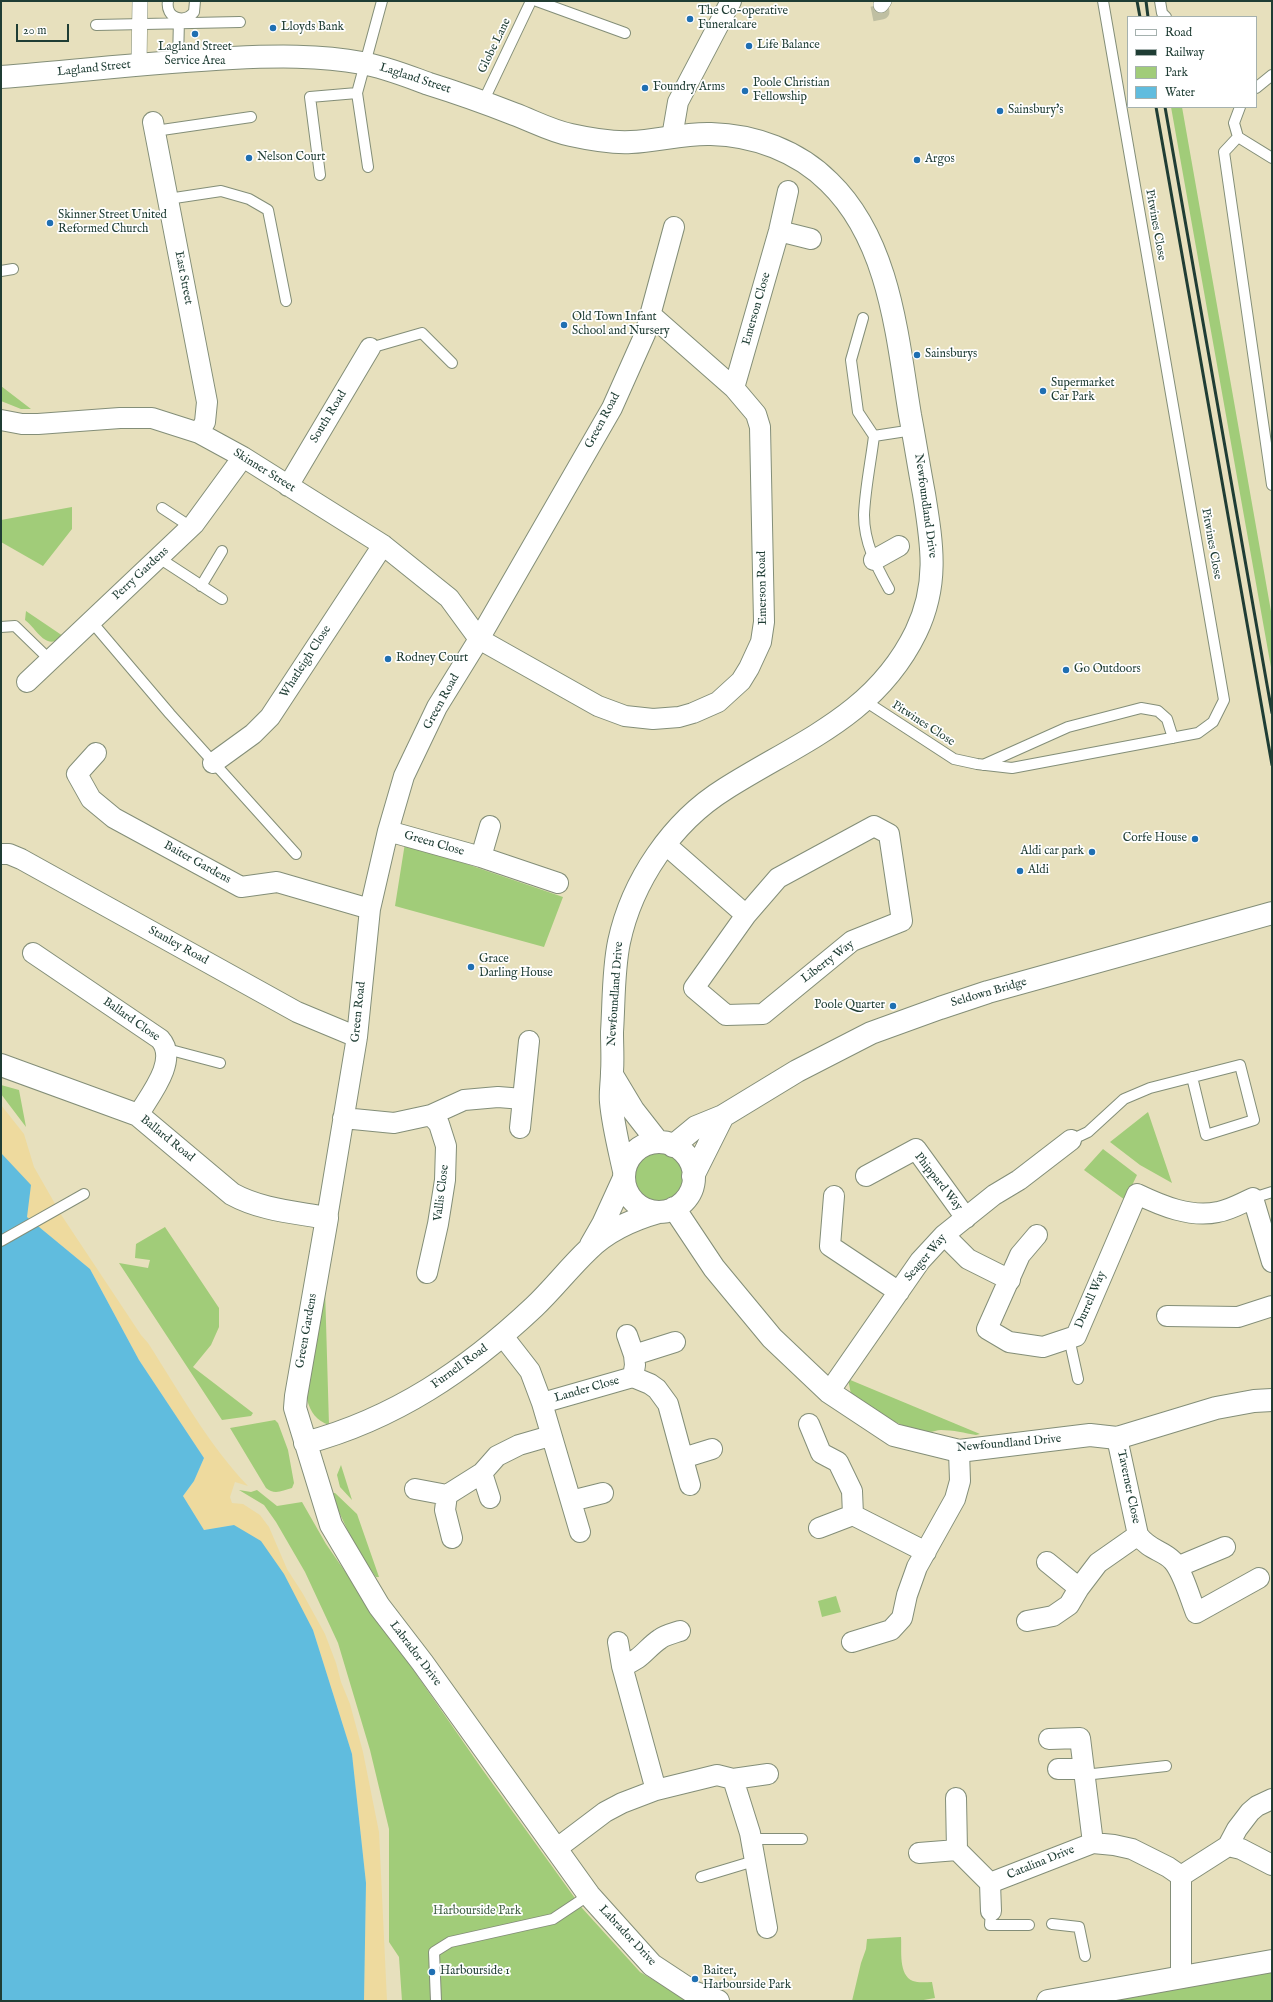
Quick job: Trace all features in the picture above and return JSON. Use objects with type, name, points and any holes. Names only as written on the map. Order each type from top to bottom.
[{"type":"street","points":[[139,64],[140,1]]},
{"type":"street","points":[[672,137],[678,102],[731,1]]},
{"type":"street","name":"Lagland Street","points":[[1,77],[178,61],[268,57],[336,59],[364,63],[483,102],[568,135],[626,143],[672,137]]},
{"type":"street","name":"East Street","points":[[154,127],[207,402],[205,422],[199,433]]},
{"type":"street","name":"Newfoundland Drive","points":[[672,137],[709,134],[737,137],[793,153],[828,180],[843,198],[870,240],[890,298],[933,547],[933,571],[930,593],[916,632],[890,673],[864,702],[844,718],[702,804],[665,844],[652,863],[639,889],[628,912],[620,938],[616,960],[610,1093],[612,1115],[629,1195],[635,1202],[650,1211],[667,1210],[772,1338],[829,1392],[894,1435],[959,1451],[1090,1435],[1118,1438],[1216,1408],[1254,1401],[1272,1400]]},
{"type":"street","name":"Emerson Close","points":[[734,388],[780,231],[788,191]]},
{"type":"street","name":"Green Road","points":[[327,1218],[357,1037],[370,909],[388,831],[404,776],[438,707],[479,639],[612,408],[645,334],[674,226]]},
{"type":"street","points":[[780,231],[811,239]]},
{"type":"street","name":"Emerson Road","points":[[479,639],[598,706],[625,716],[653,719],[679,717],[698,711],[718,702],[741,681],[756,656],[764,632],[760,427],[756,414],[734,388],[651,314]]},
{"type":"street","name":"South Road","points":[[288,486],[370,348]]},
{"type":"street","name":"Skinner Street","points":[[1,420],[22,424],[38,424],[120,418],[152,418],[199,433],[243,457],[383,545],[449,598],[479,639]]},
{"type":"street","name":"Perry Gardens","points":[[27,682],[191,528],[243,457]]},
{"type":"street","name":"Whatleigh Close","points":[[213,763],[253,734],[270,717],[383,545]]},
{"type":"street","points":[[874,560],[899,546]]},
{"type":"street","name":"Baiter Gardens","points":[[96,752],[76,774],[91,799],[114,818],[241,887],[277,882],[370,909]]},
{"type":"street","name":"Green Close","points":[[480,857],[490,826]]},
{"type":"street","name":"Liberty Way","points":[[874,826],[889,834],[902,921],[852,941],[763,1014],[726,1015],[694,988],[746,915],[778,878],[874,826]]},
{"type":"street","name":"Green Close","points":[[388,831],[480,857],[558,883]]},
{"type":"street","points":[[665,844],[746,915]]},
{"type":"street","name":"Stanley Road","points":[[1,854],[9,854],[21,859],[297,1012],[357,1037]]},
{"type":"street","name":"Seldown Bridge","points":[[666,1144],[696,1127],[723,1116],[797,1071],[878,1030],[988,992],[1272,913]]},
{"type":"street","name":"Ballard Close","points":[[33,953],[160,1039],[167,1049],[164,1069],[138,1115]]},
{"type":"street","points":[[520,1128],[529,1041]]},
{"type":"street","name":"Ballard Road","points":[[1,1065],[138,1115],[232,1194],[259,1207],[327,1218]]},
{"type":"street","points":[[612,1075],[633,1110],[666,1144],[687,1157],[693,1176]]},
{"type":"street","points":[[343,1118],[394,1123],[431,1115],[464,1100],[498,1097],[523,1100]]},
{"type":"street","name":"Vallis Close","points":[[427,1273],[438,1224],[445,1180],[446,1159],[446,1146],[439,1124],[431,1115]]},
{"type":"street","points":[[667,1210],[688,1195],[693,1176],[723,1116]]},
{"type":"street","name":"Seager Way","points":[[829,1392],[920,1261],[944,1235],[994,1195],[1019,1180],[1071,1140]]},
{"type":"street","points":[[624,1175],[628,1160],[636,1150],[642,1146],[666,1144]]},
{"type":"street","name":"Phippard Way","points":[[866,1176],[916,1149],[966,1218]]},
{"type":"street","name":"Furnell Road","points":[[589,1249],[603,1224],[624,1175]]},
{"type":"street","name":"Durrell Way","points":[[1037,1236],[1020,1255],[987,1329],[1009,1342],[1043,1347],[1076,1336],[1137,1194],[1162,1206],[1195,1213],[1218,1212],[1253,1198]]},
{"type":"street","points":[[834,1196],[830,1246],[899,1292]]},
{"type":"street","points":[[1253,1198],[1272,1262]]},
{"type":"street","name":"Furnell Road","points":[[305,1443],[335,1435],[376,1419],[422,1394],[452,1374],[502,1335],[534,1307],[589,1249],[607,1235],[638,1218],[667,1210]]},
{"type":"street","name":"Green Gardens","points":[[305,1443],[295,1408],[296,1396],[327,1218]]},
{"type":"street","points":[[944,1235],[968,1259],[1010,1280]]},
{"type":"street","points":[[1167,1316],[1238,1317],[1272,1306]]},
{"type":"street","name":"Lander Close","points":[[502,1335],[530,1371],[542,1403],[550,1436],[580,1532]]},
{"type":"street","name":"Lander Close","points":[[627,1335],[634,1355],[635,1365],[633,1377]]},
{"type":"street","points":[[634,1355],[675,1342]]},
{"type":"street","name":"Lander Close","points":[[542,1403],[633,1377],[650,1384],[663,1396],[668,1404],[690,1485]]},
{"type":"street","points":[[809,1424],[821,1453],[838,1462],[852,1491],[853,1515]]},
{"type":"street","points":[[415,1489],[447,1495],[482,1473],[498,1456],[519,1445],[550,1436]]},
{"type":"street","name":"Taverner Close","points":[[1118,1438],[1138,1535],[1145,1544],[1172,1560],[1177,1567],[1196,1613],[1259,1578]]},
{"type":"street","name":"Labrador Drive","points":[[305,1443],[331,1525],[379,1606],[422,1662],[556,1848],[588,1895],[652,1965],[692,1992],[718,2001]]},
{"type":"street","points":[[683,1458],[712,1449]]},
{"type":"street","points":[[852,1642],[891,1630],[902,1618],[912,1581],[955,1498],[960,1481],[959,1451]]},
{"type":"street","points":[[482,1473],[490,1498]]},
{"type":"street","points":[[571,1501],[603,1493]]},
{"type":"street","points":[[447,1495],[445,1510],[452,1538]]},
{"type":"street","points":[[819,1528],[853,1515],[926,1552]]},
{"type":"street","name":"Taverner Close","points":[[1027,1621],[1053,1616],[1069,1605],[1079,1588],[1098,1563],[1138,1535]]},
{"type":"street","points":[[1177,1567],[1225,1547]]},
{"type":"street","points":[[1047,1562],[1079,1588]]},
{"type":"street","points":[[622,1666],[633,1662],[643,1655],[660,1639],[680,1630]]},
{"type":"street","points":[[618,1642],[622,1666],[656,1790]]},
{"type":"street","points":[[1049,1739],[1080,1738],[1093,1843]]},
{"type":"street","points":[[1058,1769],[1084,1772]]},
{"type":"street","points":[[556,1848],[605,1812],[622,1803],[656,1790],[717,1775],[733,1778],[768,1774]]},
{"type":"street","points":[[733,1778],[751,1839],[767,1928]]},
{"type":"street","points":[[956,1798],[957,1850],[990,1883],[991,1911]]},
{"type":"street","points":[[1181,1978],[1181,1876],[1228,1846],[1237,1829],[1250,1812],[1257,1806],[1272,1799]]},
{"type":"street","name":"Catalina Drive","points":[[990,1883],[1093,1843],[1114,1844],[1132,1849],[1168,1867],[1181,1876]]},
{"type":"street","points":[[1228,1846],[1241,1849],[1272,1865]]},
{"type":"street","points":[[919,1853],[957,1850]]},
{"type":"street","points":[[1048,2001],[1084,1997],[1272,1961]]},
{"type":"lane","points":[[168,1],[171,14],[179,22],[178,61]]},
{"type":"lane","points":[[179,22],[191,15],[196,8],[195,1]]},
{"type":"lane","points":[[368,167],[357,93],[382,1]]},
{"type":"lane","name":"Globe Lane","points":[[483,102],[531,1]]},
{"type":"lane","points":[[537,1],[625,33]]},
{"type":"lane","name":"Pitwines Close","points":[[864,702],[954,759],[983,765],[1012,768],[1198,733],[1213,722],[1224,700],[1103,1]]},
{"type":"lane","points":[[1160,1],[1162,13],[1165,16]]},
{"type":"lane","points":[[96,25],[179,22],[240,22]]},
{"type":"lane","points":[[1257,87],[1272,75]]},
{"type":"lane","points":[[320,176],[310,97],[357,93]]},
{"type":"lane","points":[[1237,109],[1234,123],[1238,137],[1272,158]]},
{"type":"lane","points":[[154,127],[251,117]]},
{"type":"lane","points":[[1238,137],[1224,152],[1272,485]]},
{"type":"lane","points":[[168,199],[221,191],[249,199],[268,210],[286,301]]},
{"type":"lane","points":[[1,271],[13,269]]},
{"type":"lane","points":[[863,318],[851,360],[858,412],[874,436],[864,515],[867,539],[874,560],[889,589]]},
{"type":"lane","points":[[370,348],[422,333],[452,363]]},
{"type":"lane","points":[[874,436],[913,430]]},
{"type":"lane","points":[[162,508],[191,528]]},
{"type":"lane","points":[[201,586],[222,551]]},
{"type":"lane","points":[[159,558],[222,599]]},
{"type":"lane","points":[[91,621],[213,763],[296,854]]},
{"type":"lane","points":[[1,627],[15,626],[50,660]]},
{"type":"lane","points":[[983,765],[1068,727],[1141,708],[1158,711],[1167,719],[1173,738]]},
{"type":"lane","points":[[167,1049],[220,1063]]},
{"type":"lane","points":[[1071,1140],[1088,1132],[1124,1099],[1150,1088],[1192,1077],[1240,1065],[1254,1120],[1206,1135],[1192,1077]]},
{"type":"lane","points":[[1253,1198],[1272,1192]]},
{"type":"lane","points":[[1,1241],[84,1194]]},
{"type":"lane","points":[[1069,1338],[1078,1379]]},
{"type":"lane","points":[[1084,1772],[1166,1766]]},
{"type":"lane","points":[[751,1839],[802,1838]]},
{"type":"lane","points":[[701,1877],[754,1861]]},
{"type":"lane","points":[[436,2001],[434,1952],[450,1942],[553,1919],[588,1895]]},
{"type":"lane","points":[[991,1911],[990,1925],[1029,1925]]},
{"type":"lane","points":[[1052,1924],[1079,1927],[1085,1956]]},
{"type":"green space","points":[[1171,108],[1182,108],[1272,617],[1272,673]]},
{"type":"green space","points":[[1,386],[31,409],[21,409],[1,401]]},
{"type":"green space","points":[[72,507],[72,529],[43,566],[1,542],[1,520]]},
{"type":"green space","points":[[26,611],[63,636],[52,642],[42,638],[25,620]]},
{"type":"green space","points":[[405,843],[563,897],[544,947],[395,906]]},
{"type":"green space","points":[[1,1085],[19,1090],[26,1127],[1,1094]]},
{"type":"green space","points":[[1148,1112],[1172,1183],[1140,1165],[1110,1142]]},
{"type":"green space","points":[[1103,1149],[1137,1175],[1125,1200],[1084,1170]]},
{"type":"green space","points":[[659,1151],[673,1155],[681,1163],[685,1177],[681,1191],[673,1199],[659,1203],[645,1199],[637,1191],[633,1177],[637,1163],[645,1155]]},
{"type":"green space","points":[[165,1227],[219,1308],[219,1327],[211,1345],[193,1367],[253,1413],[251,1416],[222,1420],[119,1263],[148,1268],[150,1260],[135,1258],[136,1244]]},
{"type":"green space","points":[[325,1288],[329,1425],[321,1421],[315,1415],[310,1408],[307,1399]]},
{"type":"green space","points":[[848,1379],[980,1434],[976,1435],[945,1430],[929,1432],[898,1423],[878,1413],[851,1394]]},
{"type":"green space","points":[[275,1420],[278,1423],[288,1450],[294,1483],[292,1488],[275,1492],[266,1488],[230,1428]]},
{"type":"green space","points":[[341,1465],[352,1500],[340,1487],[337,1475]]},
{"type":"green space","name":"Harbourside Park","points":[[239,1490],[251,1492],[257,1490],[277,1506],[302,1502],[326,1544],[482,1769],[582,1908],[640,1972],[689,2001],[402,2001],[399,1957],[389,1942],[389,1829],[370,1750],[338,1643],[305,1572],[276,1522],[264,1505]]},
{"type":"green space","points":[[329,1493],[335,1493],[357,1514],[379,1577],[376,1577],[356,1548],[339,1512],[334,1509]]},
{"type":"green space","points":[[836,1596],[841,1612],[822,1617],[818,1601]]},
{"type":"green space","points":[[901,1937],[902,1962],[905,1973],[908,1978],[913,1981],[932,1982],[935,1998],[918,2001],[852,2001],[866,1949],[867,1939]]},
{"type":"green space","points":[[1272,1970],[1272,2001],[1094,2001]]},
{"type":"sand","points":[[1,1105],[24,1134],[34,1167],[62,1216],[141,1335],[148,1343],[207,1435],[233,1470],[248,1486],[235,1482],[230,1497],[232,1503],[243,1504],[260,1515],[269,1527],[287,1569],[325,1634],[350,1704],[363,1752],[379,1832],[387,2001],[364,2001],[366,1883],[352,1754],[313,1630],[234,1525],[204,1530],[183,1496],[194,1481],[204,1458],[139,1360],[90,1269],[27,1217],[1,1229]]},
{"type":"water","points":[[1,1153],[31,1185],[27,1217],[90,1269],[139,1360],[204,1458],[194,1481],[183,1496],[204,1530],[234,1525],[261,1541],[284,1574],[313,1630],[352,1754],[366,1883],[364,2001],[1,2001]]},
{"type":"tunnel","points":[[872,14],[882,12],[881,5]]},
{"type":"railway","points":[[1137,1],[1140,16]]},
{"type":"railway","points":[[1146,1],[1148,16]]},
{"type":"railway","points":[[1156,108],[1272,765]]},
{"type":"railway","points":[[1165,108],[1272,713]]},
{"type":"place","name":"The Co-operative Funeralcare","points":[[690,19]]},
{"type":"place","name":"Lloyds Bank","points":[[273,28]]},
{"type":"place","name":"Lagland Street Service Area","points":[[195,34]]},
{"type":"place","name":"Life Balance","points":[[749,46]]},
{"type":"place","name":"Foundry Arms","points":[[645,88]]},
{"type":"place","name":"Poole Christian Fellowship","points":[[745,91]]},
{"type":"place","name":"Sainsbury's","points":[[1000,111]]},
{"type":"place","name":"Nelson Court","points":[[249,158]]},
{"type":"place","name":"Argos","points":[[917,160]]},
{"type":"place","name":"Skinner Street United Reformed Church","points":[[50,223]]},
{"type":"place","name":"Old Town Infant School and Nursery","points":[[564,325]]},
{"type":"place","name":"Sainsburys","points":[[917,355]]},
{"type":"place","name":"Supermarket Car Park","points":[[1043,391]]},
{"type":"place","name":"Rodney Court","points":[[388,659]]},
{"type":"place","name":"Go Outdoors","points":[[1066,670]]},
{"type":"place","name":"Corfe House","points":[[1195,839]]},
{"type":"place","name":"Aldi car park","points":[[1092,852]]},
{"type":"place","name":"Aldi","points":[[1020,871]]},
{"type":"place","name":"Grace Darling House","points":[[471,967]]},
{"type":"place","name":"Poole Quarter","points":[[893,1006]]},
{"type":"place","name":"Harbourside 1","points":[[432,1972]]},
{"type":"place","name":"Baiter, Harbourside Park","points":[[695,1979]]}]
